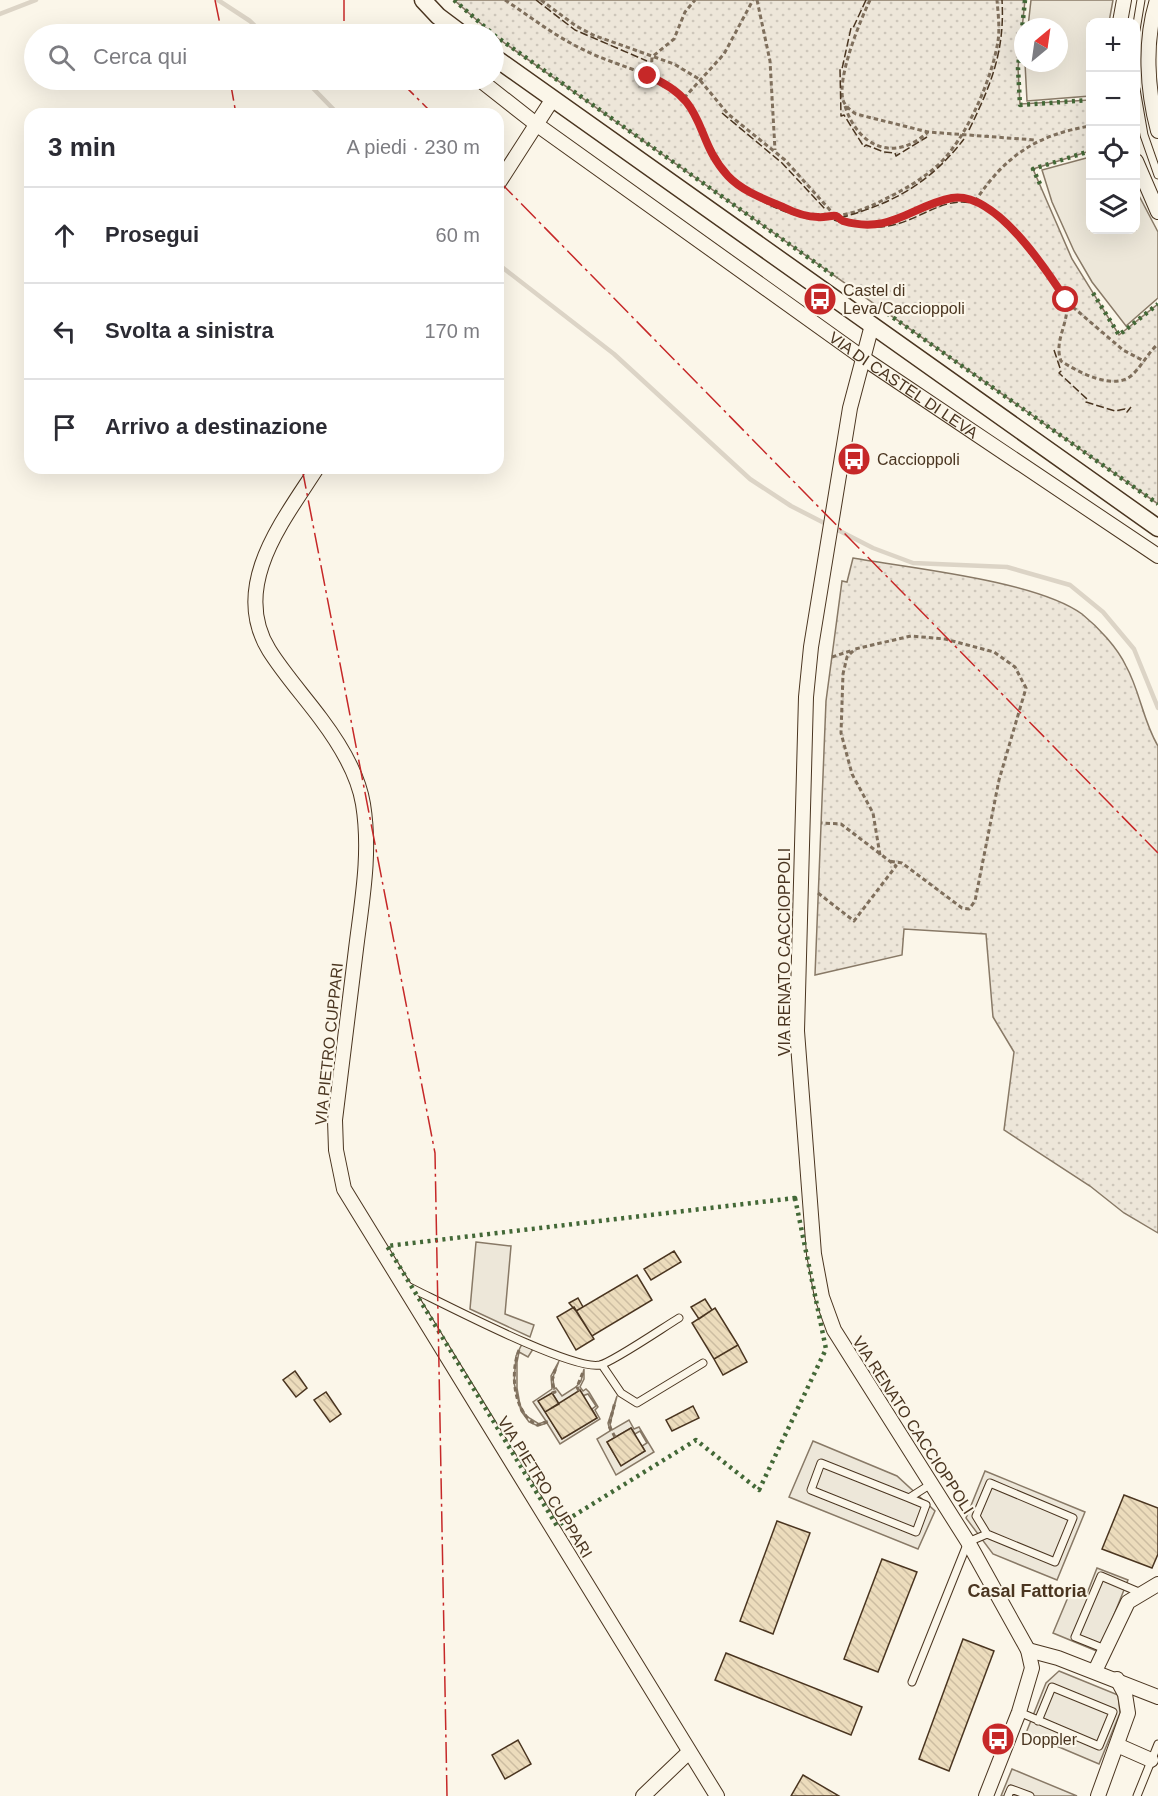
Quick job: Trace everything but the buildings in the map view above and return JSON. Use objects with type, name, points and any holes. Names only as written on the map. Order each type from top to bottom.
[{"type":"street","points":[[423,0],[449,24]]},
{"type":"street","points":[[1121,18],[1124,0]]},
{"type":"street","points":[[1156,0],[1149,40],[1149,70],[1158,131]]},
{"type":"street","points":[[438,16],[442,24]]},
{"type":"street","name":"VIA DI CASTEL DI LEVA","points":[[504,64],[1158,528]]},
{"type":"street","name":"VIA DI CASTEL DI LEVA","points":[[493,90],[536,124],[863,358],[1158,556]]},
{"type":"street","points":[[504,175],[552,100]]},
{"type":"street","points":[[1140,170],[1158,212]]},
{"type":"street","name":"VIA RENATO CACCIOPPOLI","points":[[872,326],[850,408],[811,647],[806,697],[797,1019],[814,1254],[822,1297],[834,1330],[968,1542],[1028,1650]]},
{"type":"street","name":"VIA PIETRO CUPPARI","points":[[313,474],[282,523],[265,556],[256,586],[254,607],[258,626],[269,650],[331,734],[352,771],[362,800],[367,856],[335,1120],[336,1150],[344,1189],[717,1796]]},
{"type":"street","points":[[1095,1671],[1125,1606],[1141,1593],[1158,1584]]},
{"type":"street","points":[[986,1796],[1032,1668],[1028,1650],[1095,1671],[1158,1697]]},
{"type":"street","points":[[1098,1796],[1128,1713],[1125,1694],[1117,1679]]},
{"type":"street","points":[[1117,1744],[1151,1760]]},
{"type":"street","points":[[643,1796],[689,1752]]},
{"type":"lane","points":[[1138,18],[1141,0]]},
{"type":"lane","points":[[1140,112],[1144,135],[1158,175]]},
{"type":"lane","points":[[400,1283],[562,1358],[583,1364],[602,1365],[679,1318]]},
{"type":"lane","points":[[602,1365],[621,1393],[637,1403],[703,1363]]},
{"type":"lane","points":[[821,1463],[909,1498],[926,1505],[916,1532],[811,1490],[821,1463]]},
{"type":"lane","points":[[912,1682],[968,1542],[987,1534],[1055,1562],[1073,1518],[990,1483],[976,1516],[987,1534]]},
{"type":"lane","points":[[909,1498],[931,1484]]},
{"type":"lane","points":[[1105,1649],[1075,1637],[1101,1576],[1141,1593]]},
{"type":"lane","points":[[1018,1712],[1038,1721],[1099,1746],[1113,1712],[1052,1687],[1038,1721]]},
{"type":"lane","points":[[1137,1796],[1158,1744]]},
{"type":"lane","points":[[1008,1796],[1011,1789],[1030,1796]]},
{"type":"path","points":[[505,0],[573,45],[651,77],[684,98],[692,108],[719,163],[734,181],[796,212],[818,217],[836,216],[873,205],[917,182],[938,165],[962,134],[996,52],[999,30],[997,0]]},
{"type":"path","points":[[541,0],[576,26],[593,35],[674,64],[701,81],[728,114],[775,151],[843,221],[894,222],[951,198],[976,200],[1011,228],[1066,300],[1123,350],[1143,360]]},
{"type":"path","points":[[651,77],[652,57],[675,39],[685,12],[695,0]]},
{"type":"path","points":[[684,98],[724,54],[755,0]]},
{"type":"path","points":[[755,0],[770,60],[775,151]]},
{"type":"path","points":[[870,0],[853,41],[843,98],[847,107],[856,114],[928,132],[1037,140],[1086,127]]},
{"type":"path","points":[[843,98],[860,136],[883,148],[907,145],[928,132]]},
{"type":"path","points":[[976,200],[996,174],[1037,140]]},
{"type":"path","points":[[1066,300],[1068,307],[1058,343],[1061,361],[1085,376],[1117,381],[1129,378],[1158,344]]},
{"type":"path","points":[[832,657],[855,649],[911,636],[945,639],[994,652],[1015,667],[1026,688],[999,780],[975,901],[969,909],[962,908],[902,863],[889,861]]},
{"type":"path","points":[[855,649],[847,657],[843,674],[840,733],[852,774],[873,813],[880,855]]},
{"type":"path","points":[[818,892],[854,921],[896,866],[841,824],[821,823]]},
{"type":"path","points":[[524,1340],[518,1353],[515,1372],[520,1408],[527,1419],[537,1425],[550,1421]]},
{"type":"path","points":[[552,1393],[555,1392],[553,1374],[562,1358]]},
{"type":"path","points":[[579,1391],[577,1387],[583,1379],[583,1364]]},
{"type":"path","points":[[615,1437],[609,1426],[615,1403],[621,1393]]},
{"type":"shaded area","points":[[454,0],[1025,0],[1023,18],[1014,18],[1014,72],[1018,72],[1020,104],[1086,100],[1086,152],[1033,169],[1072,259],[1119,335],[1158,304],[1158,504],[504,43],[504,24],[481,24]]},
{"type":"shaded area","points":[[1031,0],[1113,0],[1110,18],[1086,18],[1086,96],[1027,101],[1025,72],[1068,72],[1068,18],[1029,18]]},
{"type":"shaded area","points":[[1086,158],[1086,234],[1140,234],[1140,198],[1158,232],[1158,298],[1126,326],[1092,282],[1074,251],[1052,202],[1042,170]]},
{"type":"shaded area","points":[[853,558],[1005,584],[1062,603],[1082,614],[1101,631],[1118,652],[1131,676],[1158,746],[1158,1233],[1124,1213],[1090,1186],[1004,1130],[1014,1052],[993,1017],[986,934],[904,929],[902,955],[815,975],[826,701],[842,581],[847,582]]},
{"type":"shaded area","points":[[476,1242],[511,1246],[505,1314],[534,1325],[530,1337],[470,1309]]},
{"type":"shaded area","points":[[522,1344],[533,1349],[528,1357],[519,1352],[517,1362],[517,1388],[520,1405],[526,1416],[539,1424],[546,1421],[533,1402],[552,1389],[551,1376],[559,1361],[553,1377],[554,1389],[556,1388],[562,1396],[576,1387],[581,1381],[584,1369],[584,1379],[580,1387],[583,1391],[586,1389],[589,1392],[598,1407],[595,1410],[600,1419],[560,1444],[547,1423],[538,1426],[529,1422],[521,1411],[514,1383],[516,1356]],"holes":[[[552,1393],[559,1404],[588,1394],[596,1406],[592,1409],[597,1418],[562,1439],[539,1401]]]},
{"type":"shaded area","points":[[617,1396],[610,1424],[612,1430],[629,1420],[634,1429],[639,1427],[654,1452],[616,1475],[597,1439],[610,1431],[608,1423]],"holes":[[[631,1428],[635,1434],[640,1431],[647,1443],[642,1446],[645,1451],[621,1465],[607,1442]]]},
{"type":"shaded area","points":[[813,1441],[897,1476],[935,1511],[918,1549],[789,1497]]},
{"type":"shaded area","points":[[985,1471],[1085,1512],[1057,1580],[993,1554],[966,1518]]},
{"type":"shaded area","points":[[1097,1568],[1128,1580],[1099,1652],[1053,1633],[1071,1590],[1086,1596]]},
{"type":"shaded area","points":[[1059,1671],[1118,1695],[1120,1713],[1099,1764],[1026,1733],[1046,1683]]},
{"type":"shaded area","points":[[1012,1769],[1077,1796],[1001,1796]]},
{"type":"waterway","points":[[0,14],[36,0]]},
{"type":"waterway","points":[[218,0],[253,24]]},
{"type":"waterway","points":[[315,90],[332,108]]},
{"type":"waterway","points":[[504,269],[614,354],[750,479],[791,506],[873,548],[913,563],[1007,567],[1070,585],[1103,612],[1134,649],[1158,708]]},
{"type":"hedge","points":[[454,0],[482,24]]},
{"type":"hedge","points":[[1025,0],[1018,68],[1020,105],[1086,100]]},
{"type":"hedge","points":[[504,42],[837,278]]},
{"type":"hedge","points":[[1040,184],[1033,169],[1086,152]]},
{"type":"hedge","points":[[1093,293],[1119,335],[1158,304]]},
{"type":"hedge","points":[[881,309],[1158,504]]},
{"type":"hedge","points":[[795,1198],[826,1349],[759,1490],[696,1440],[557,1526],[387,1246],[795,1198]]},
{"type":"fence","points":[[536,0],[575,30],[647,61]]},
{"type":"fence","points":[[866,0],[851,28],[842,69],[840,69],[841,116],[844,115],[864,147],[866,145],[884,152],[895,153],[896,156],[927,137]]},
{"type":"fence","points":[[969,130],[990,83],[999,52],[1002,0]]},
{"type":"fence","points":[[722,113],[782,163],[826,210]]},
{"type":"fence","points":[[840,218],[877,206],[910,189],[938,168],[964,139]]},
{"type":"fence","points":[[718,166],[748,193],[786,212],[812,219],[832,219],[857,226],[881,227],[897,224],[937,207],[957,202],[979,205]]},
{"type":"fence","points":[[1054,350],[1061,371],[1059,373],[1087,399],[1086,402],[1115,411],[1125,409],[1127,412],[1131,407]]},
{"type":"power","points":[[215,0],[220,24]]},
{"type":"power","points":[[344,0],[344,24]]},
{"type":"power","points":[[232,90],[235,108]]},
{"type":"power","points":[[409,90],[427,108]]},
{"type":"power","points":[[504,186],[1158,853]]},
{"type":"power","points":[[303,474],[435,1153],[447,1796]]},
{"type":"place","name":"Castel di Leva/Caccioppoli","points":[[820,299]]},
{"type":"place","name":"Caccioppoli","points":[[854,459]]},
{"type":"place","name":"Doppler","points":[[998,1739]]},
{"type":"district","name":"Casal Fattoria","points":[[1027,1591]]},
{"type":"route","points":[[648,76],[671,88],[688,102],[724,171],[742,187],[796,212],[818,217],[836,216],[843,221],[857,223],[894,222],[951,198],[976,200],[1011,228],[1066,300]]}]
